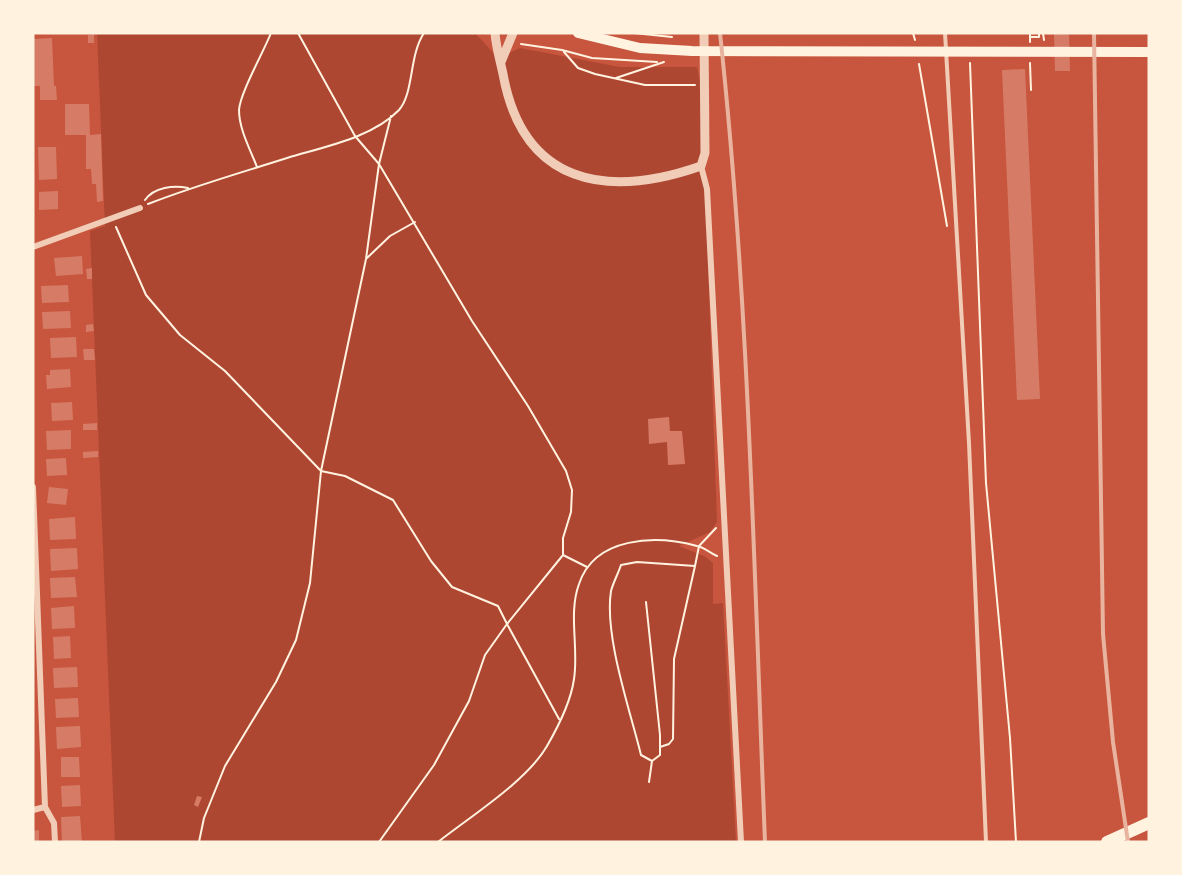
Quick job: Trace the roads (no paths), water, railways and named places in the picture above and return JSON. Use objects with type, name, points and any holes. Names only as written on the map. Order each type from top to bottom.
[{"type":"highway","points":[[1107,842],[1149,823]]},
{"type":"main road","points":[[578,33],[640,48],[692,51],[1149,52]]},
{"type":"street","points":[[495,33],[514,114],[527,139],[563,170],[602,182],[629,183],[701,166]]},
{"type":"street","points":[[704,33],[705,153],[701,166],[707,189],[741,842]]},
{"type":"street","points":[[501,62],[511,37]]},
{"type":"street","points":[[33,248],[140,208]]},
{"type":"street","points":[[33,487],[45,807],[54,823],[55,842]]},
{"type":"street","points":[[33,685],[41,684]]},
{"type":"street","points":[[33,810],[45,807]]},
{"type":"lane","points":[[945,33],[969,443],[986,842]]},
{"type":"railway","points":[[720,33],[730,134],[744,336],[765,842]]},
{"type":"railway","points":[[1094,33],[1103,634],[1113,742],[1128,842]]}]
